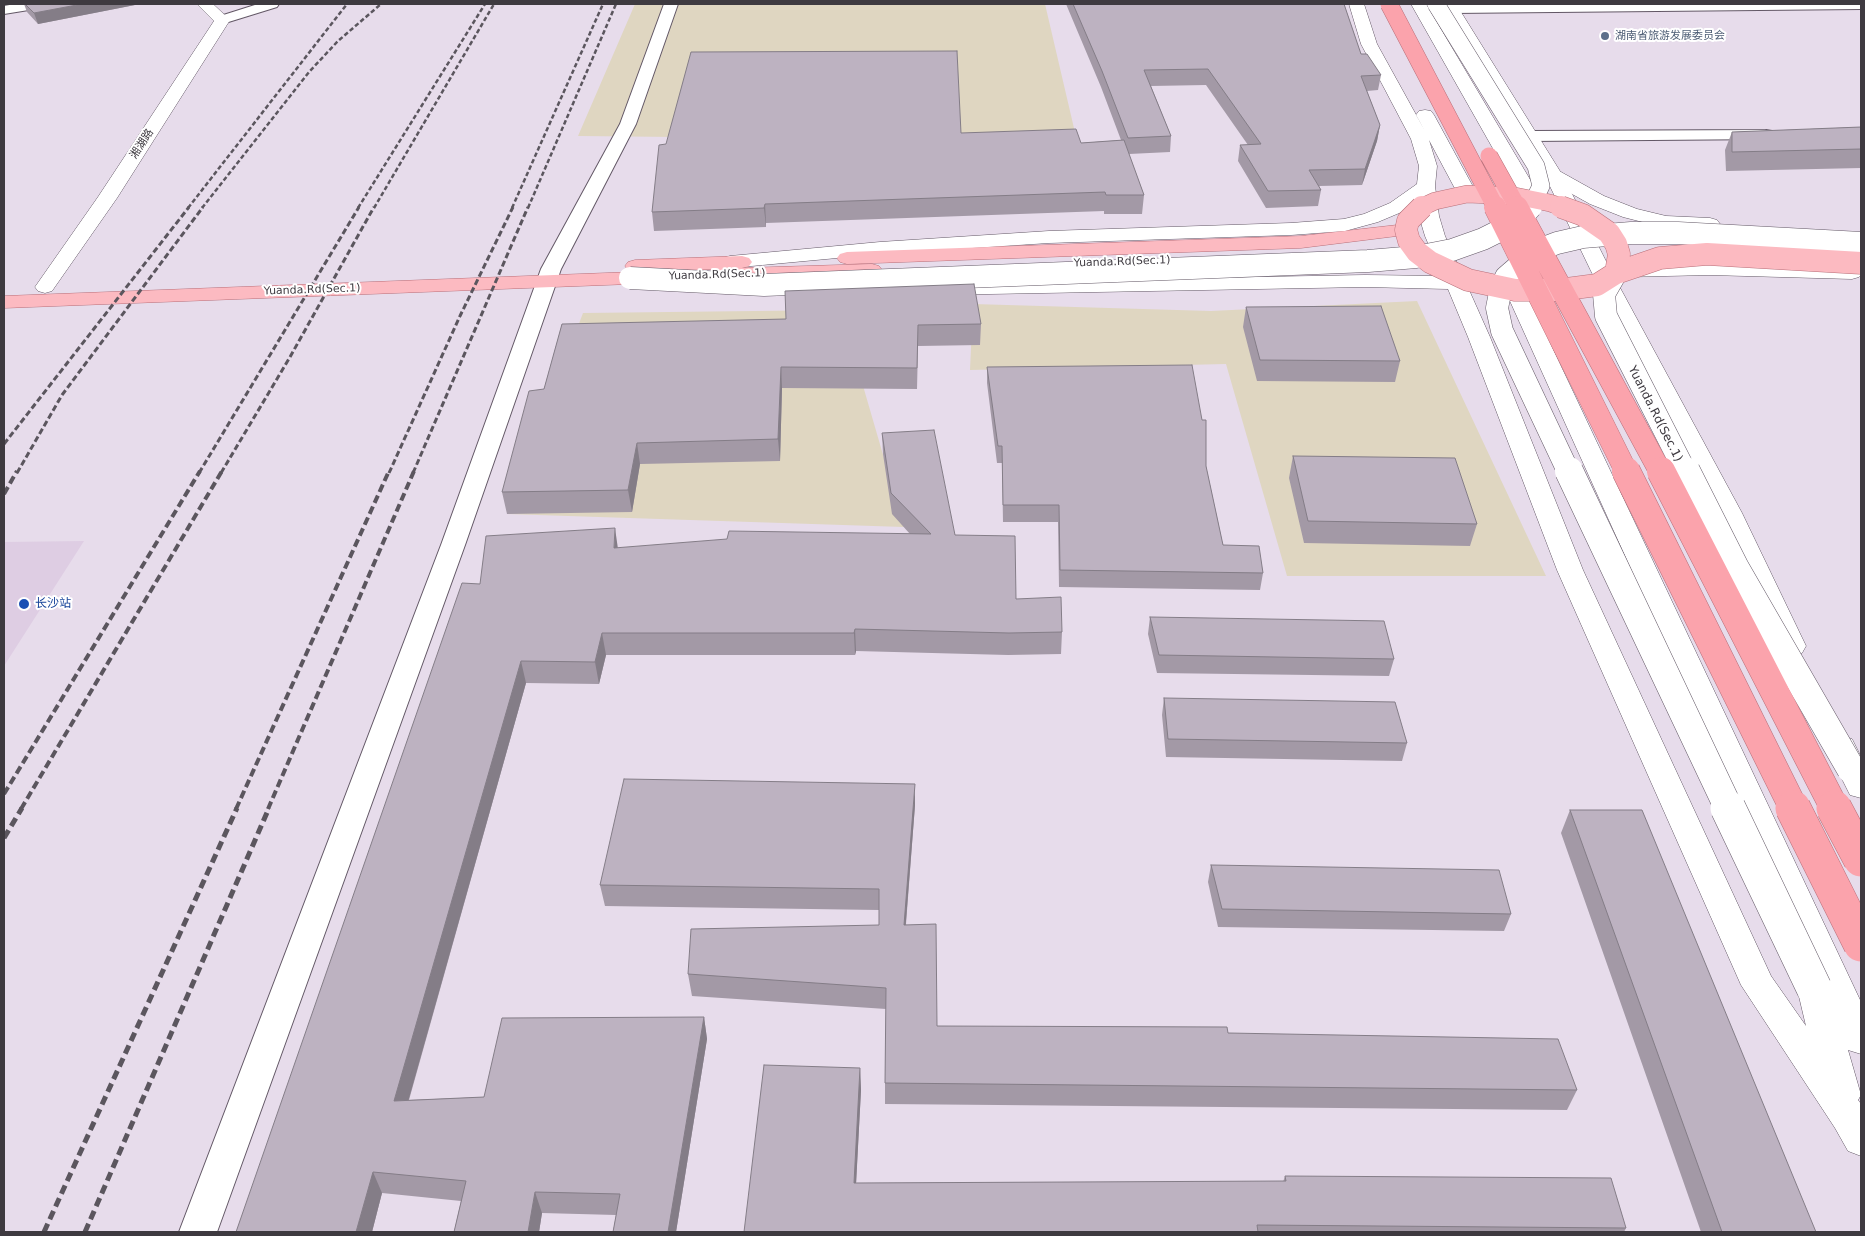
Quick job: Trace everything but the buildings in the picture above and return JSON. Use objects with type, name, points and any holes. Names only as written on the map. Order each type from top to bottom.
[{"type":"highway","points":[[1406,4],[1636,424],[1861,859]]},
{"type":"highway","points":[[1369,5],[1522,261],[1861,944]]},
{"type":"main road","points":[[204,4],[222,20]]},
{"type":"main road","points":[[1418,4],[1531,198]]},
{"type":"main road","points":[[1369,5],[1467,194]]},
{"type":"main road","points":[[1369,5],[1369,44],[1420,139],[1428,166],[1426,186],[1429,216],[1435,236],[1457,283],[1570,570],[1758,985],[1854,1128]]},
{"type":"main road","points":[[1446,5],[1530,136],[1608,272]]},
{"type":"main road","points":[[630,278],[764,285],[1368,262],[1416,257],[1452,250],[1483,239],[1517,222],[1532,206],[1541,186],[1536,166],[1446,5]]},
{"type":"main road","name":"湘湖路","points":[[45,287],[107,198],[222,20]]},
{"type":"main road","points":[[1554,176],[1597,200],[1630,213],[1666,222],[1861,233]]},
{"type":"main road","points":[[730,262],[880,248],[1049,237],[1300,228],[1345,224],[1371,218],[1397,207],[1426,186]]},
{"type":"main road","points":[[1467,194],[1498,194],[1531,198],[1567,208],[1596,223],[1608,233],[1616,244],[1619,254],[1597,285],[1558,290],[1515,290],[1468,280],[1430,262],[1417,252],[1409,241],[1406,230],[1408,221],[1422,206],[1435,201],[1467,194]]},
{"type":"main road","points":[[1596,223],[1675,238],[1861,251]]},
{"type":"main road","name":"Yuanda.Rd(Sec.1)","points":[[4,302],[553,277],[730,262],[1301,242],[1406,230]]},
{"type":"main road","points":[[1854,1128],[1814,988],[1502,331],[1497,308],[1501,288],[1506,277],[1515,268],[1536,251],[1556,243],[1583,237],[1631,233],[1678,233],[1861,243]]},
{"type":"main road","points":[[1608,272],[1660,258],[1707,254],[1861,263]]},
{"type":"main road","name":"Yuanda.Rd(Sec.1)","points":[[4,289],[553,277],[630,278],[1317,256],[1430,262]]},
{"type":"main road","points":[[1608,272],[1710,269],[1861,273]]},
{"type":"main road","name":"Yuanda.Rd(Sec.1)","points":[[1608,272],[1604,294],[1606,316],[1735,568],[1856,778]]},
{"type":"main road","points":[[553,277],[776,292],[1356,282],[1457,283]]},
{"type":"main road","points":[[1515,290],[1861,1039]]},
{"type":"street","points":[[7,8],[41,4]]},
{"type":"street","points":[[222,20],[272,4]]},
{"type":"street","points":[[198,1232],[553,277],[628,124],[671,4]]},
{"type":"street","points":[[1446,5],[1861,5]]},
{"type":"street","points":[[1530,136],[1783,135]]},
{"type":"shaded area","points":[[635,4],[1045,4],[1077,141],[578,136]]},
{"type":"shaded area","points":[[1417,301],[1546,576],[1287,576],[1226,364],[970,370],[973,304],[1211,311]]},
{"type":"shaded area","points":[[841,310],[904,527],[507,514],[583,313]]},
{"type":"shaded area","name":"长沙站","points":[[84,541],[4,666],[4,542]]},
{"type":"railway","points":[[188,208],[347,4]]},
{"type":"railway","points":[[202,208],[309,72],[338,41],[381,4]]},
{"type":"railway","points":[[358,208],[485,4]]},
{"type":"railway","points":[[374,208],[494,4]]},
{"type":"railway","points":[[512,208],[603,4]]},
{"type":"railway","points":[[528,208],[616,4]]},
{"type":"railway","points":[[4,444],[189,207]]},
{"type":"railway","points":[[17,473],[62,395],[203,207]]},
{"type":"railway","points":[[199,473],[359,207]]},
{"type":"railway","points":[[221,473],[290,357],[374,207]]},
{"type":"railway","points":[[389,473],[460,316],[513,207]]},
{"type":"railway","points":[[413,473],[528,207]]},
{"type":"railway","points":[[4,494],[17,471]]},
{"type":"railway","points":[[4,794],[200,471]]},
{"type":"railway","points":[[21,809],[222,471]]},
{"type":"railway","points":[[236,809],[389,471]]},
{"type":"railway","points":[[268,809],[414,471]]},
{"type":"railway","points":[[4,838],[22,808]]},
{"type":"railway","points":[[44,1232],[237,808]]},
{"type":"railway","points":[[85,1232],[269,808]]},
{"type":"place","name":"湖南省旅游发展委员会","points":[[1605,36]]},
{"type":"place","name":"长沙站","points":[[24,604]]}]
